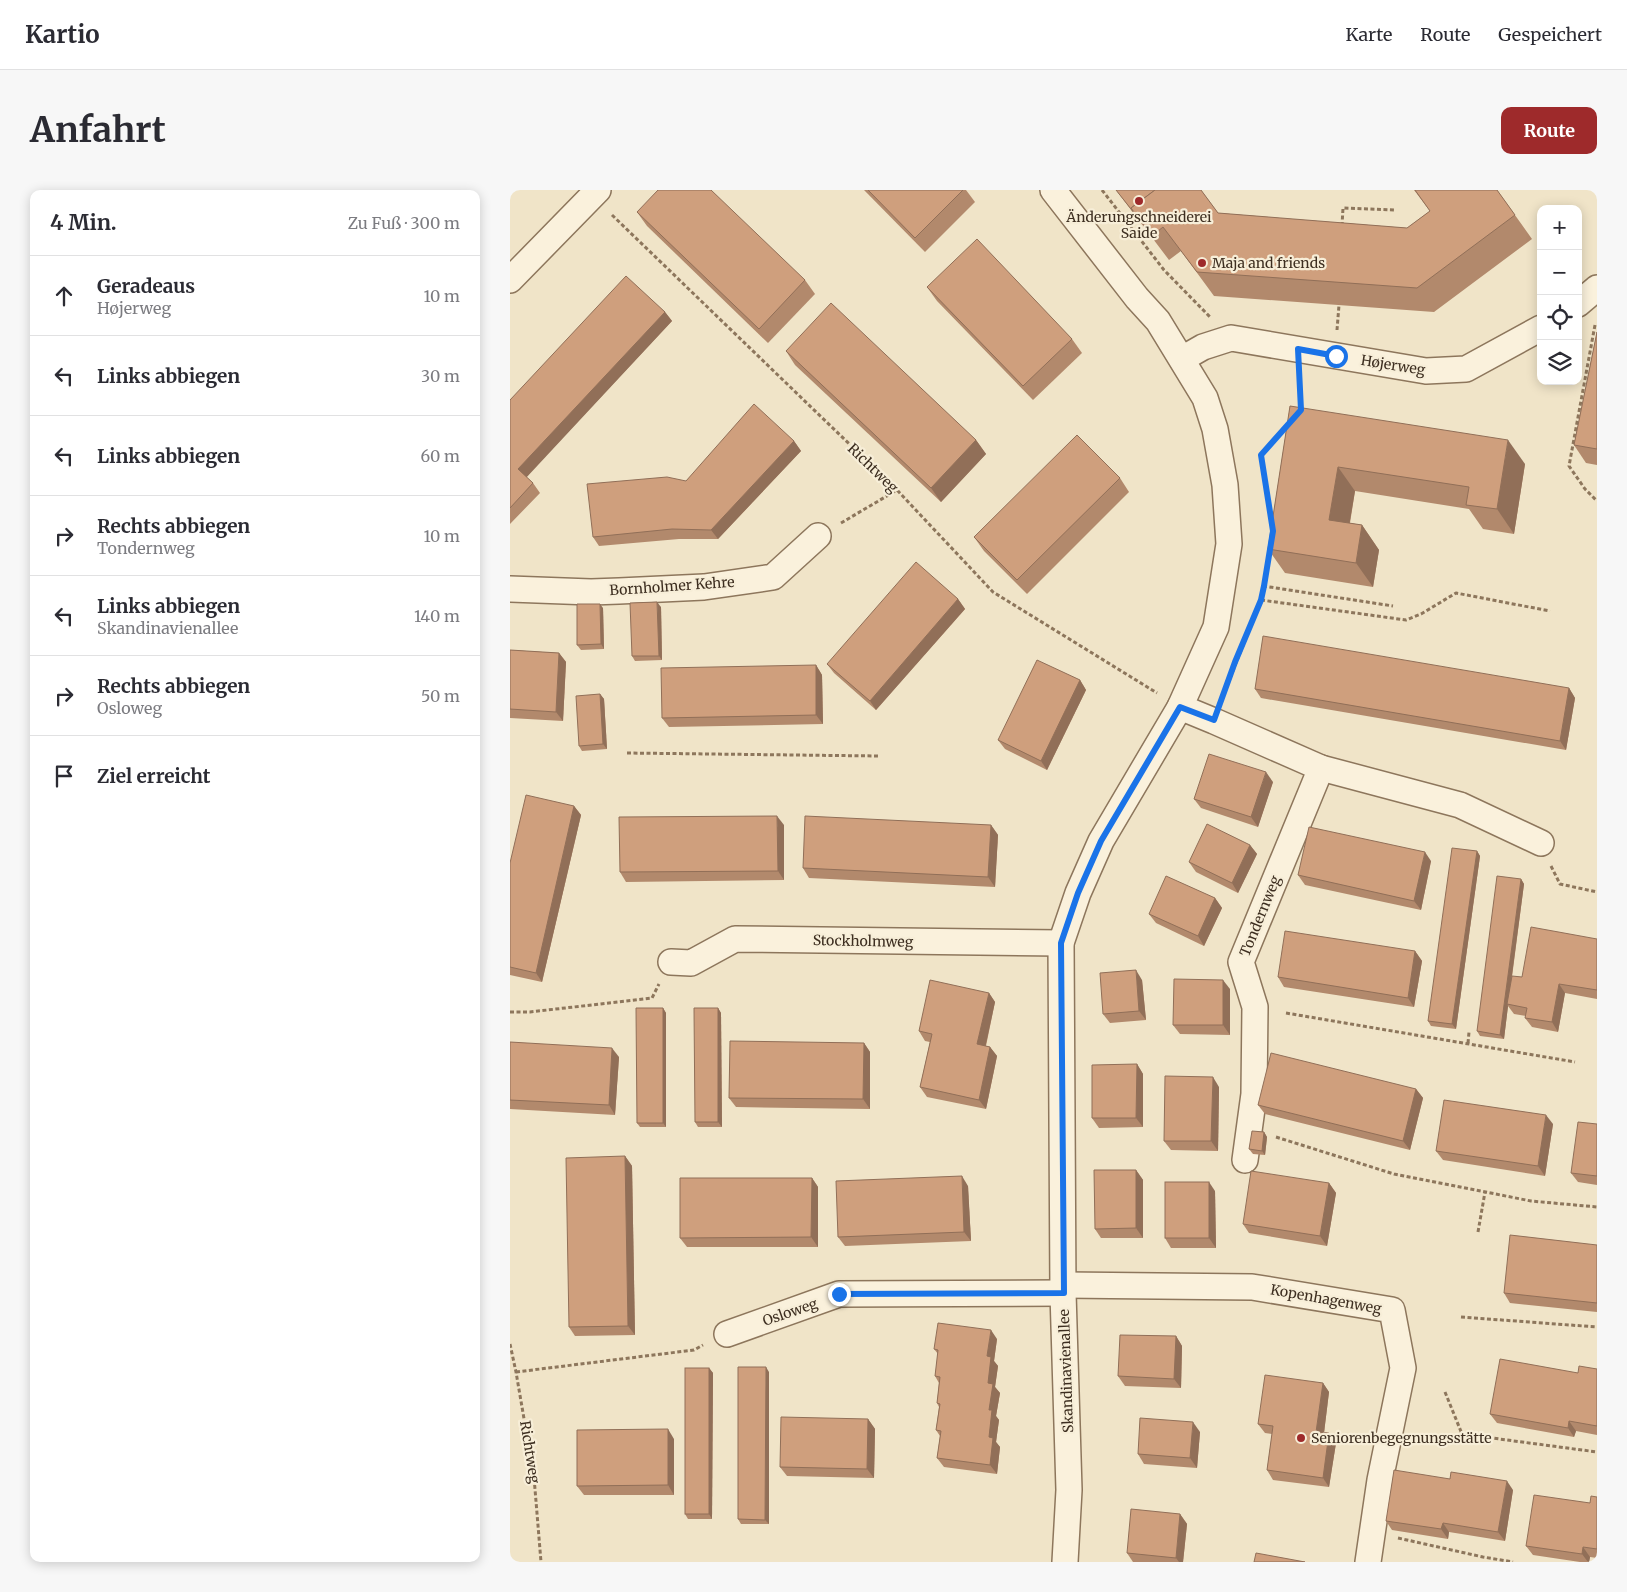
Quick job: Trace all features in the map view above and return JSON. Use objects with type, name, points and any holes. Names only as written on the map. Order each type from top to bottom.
[{"type":"street","name":"Skandinavienallee","points":[[1053,190],[1137,298],[1158,321],[1204,398],[1216,429],[1224,486],[1229,544],[1216,627],[1180,707],[1101,841],[1078,893],[1061,943],[1064,1289],[1069,1490],[1065,1562]]},
{"type":"street","points":[[510,280],[595,193]]},
{"type":"street","points":[[1582,301],[1597,288]]},
{"type":"street","name":"Højerweg","points":[[1182,359],[1203,347],[1231,338],[1426,371],[1466,369],[1537,330]]},
{"type":"street","name":"Bornholmer Kehre","points":[[510,588],[591,592],[704,587],[773,577],[818,536]]},
{"type":"street","points":[[1180,707],[1214,720],[1321,768],[1460,805],[1540,843]]},
{"type":"street","name":"Tondernweg","points":[[1245,1160],[1254,1094],[1254,1007],[1241,962],[1321,768]]},
{"type":"street","name":"Stockholmweg","points":[[671,962],[691,963],[735,939],[1061,943]]},
{"type":"street","name":"Kopenhagenweg","points":[[1064,1289],[1252,1287],[1392,1310],[1403,1368],[1380,1480],[1368,1562]]},
{"type":"street","name":"Osloweg","points":[[727,1334],[839,1294],[1064,1289]]},
{"type":"path","points":[[1102,190],[1164,270],[1231,338]]},
{"type":"path","name":"Richtweg","points":[[595,193],[897,490],[993,592],[1180,707]]},
{"type":"path","points":[[1342,227],[1343,208],[1394,210]]},
{"type":"path","points":[[1595,324],[1569,466],[1584,489],[1597,501]]},
{"type":"path","points":[[1295,416],[1301,410],[1298,349]]},
{"type":"path","points":[[1273,531],[1261,455],[1290,423]]},
{"type":"path","points":[[818,536],[897,490]]},
{"type":"path","points":[[1214,720],[1235,662],[1261,600],[1271,540]]},
{"type":"path","points":[[1264,586],[1393,606]]},
{"type":"path","points":[[1261,600],[1406,620],[1421,614],[1456,593],[1550,611]]},
{"type":"path","points":[[627,753],[878,756]]},
{"type":"path","points":[[1540,843],[1560,884],[1597,892]]},
{"type":"path","points":[[510,1012],[530,1012],[652,998],[671,962]]},
{"type":"path","points":[[1286,1013],[1575,1062]]},
{"type":"path","points":[[1468,1044],[1469,1032]]},
{"type":"path","points":[[1273,1136],[1394,1174],[1531,1201],[1597,1207]]},
{"type":"path","points":[[1478,1232],[1484,1192]]},
{"type":"path","points":[[1461,1317],[1597,1327]]},
{"type":"path","points":[[516,1372],[694,1350],[727,1334]]},
{"type":"path","name":"Richtweg","points":[[510,1344],[534,1477],[541,1562]]},
{"type":"path","points":[[1445,1392],[1462,1434],[1597,1452]]},
{"type":"path","points":[[1372,1532],[1513,1562]]},
{"type":"building","points":[[658,190],[711,190],[805,280],[759,329],[637,212]]},
{"type":"building","points":[[868,190],[963,190],[915,238]]},
{"type":"building","points":[[1116,190],[1155,190],[1131,208],[1142,223]]},
{"type":"building","points":[[1155,190],[1201,190],[1218,213],[1407,228],[1430,211],[1415,190],[1497,190],[1515,215],[1417,288],[1197,272],[1163,227],[1152,236],[1131,208]]},
{"type":"building","points":[[977,239],[1072,339],[1023,386],[927,287]]},
{"type":"building","points":[[626,276],[665,312],[518,469],[533,483],[510,508],[510,400]]},
{"type":"building","points":[[831,303],[976,440],[931,488],[786,351]]},
{"type":"building","points":[[1597,332],[1597,449],[1574,445]]},
{"type":"building","points":[[754,404],[794,441],[711,530],[672,529],[593,537],[587,484],[667,477],[686,481]]},
{"type":"building","points":[[1290,406],[1508,440],[1497,509],[1466,505],[1469,487],[1338,467],[1329,520],[1362,525],[1356,563],[1268,549]]},
{"type":"building","points":[[1077,435],[1120,478],[1017,580],[974,537]]},
{"type":"building","points":[[916,562],[958,599],[870,701],[827,664]]},
{"type":"building","points":[[657,602],[659,656],[632,656],[630,603]]},
{"type":"building","points":[[577,604],[600,604],[601,644],[577,645]]},
{"type":"building","points":[[1263,636],[1569,688],[1560,741],[1255,689]]},
{"type":"building","points":[[510,650],[559,653],[556,712],[510,709]]},
{"type":"building","points":[[1037,660],[1080,680],[1041,761],[998,740]]},
{"type":"building","points":[[816,665],[816,715],[662,718],[661,668]]},
{"type":"building","points":[[600,694],[603,744],[579,746],[576,696]]},
{"type":"building","points":[[1209,754],[1266,772],[1251,817],[1194,799]]},
{"type":"building","points":[[526,795],[574,806],[536,973],[510,967],[510,863]]},
{"type":"building","points":[[777,816],[778,871],[620,872],[619,817]]},
{"type":"building","points":[[805,816],[991,825],[988,877],[803,868]]},
{"type":"building","points":[[1207,824],[1250,845],[1232,883],[1189,862]]},
{"type":"building","points":[[1309,827],[1425,852],[1414,901],[1298,875]]},
{"type":"building","points":[[1452,848],[1477,851],[1452,1024],[1428,1021]]},
{"type":"building","points":[[1166,876],[1215,898],[1198,936],[1149,914]]},
{"type":"building","points":[[1497,876],[1521,879],[1500,1035],[1477,1031]]},
{"type":"building","points":[[1531,927],[1597,939],[1597,990],[1559,984],[1552,1022],[1525,1018],[1527,1008],[1507,1004],[1512,976],[1522,977]]},
{"type":"building","points":[[1285,931],[1415,951],[1408,998],[1278,977]]},
{"type":"building","points":[[1136,970],[1139,1011],[1103,1014],[1100,973]]},
{"type":"building","points":[[1174,979],[1223,980],[1223,1025],[1173,1025]]},
{"type":"building","points":[[930,980],[989,993],[977,1044],[990,1047],[979,1100],[920,1087],[932,1034],[919,1031]]},
{"type":"building","points":[[636,1008],[663,1008],[663,1123],[637,1123]]},
{"type":"building","points":[[694,1008],[718,1008],[718,1122],[695,1122]]},
{"type":"building","points":[[730,1041],[864,1043],[863,1099],[729,1098]]},
{"type":"building","points":[[510,1042],[612,1048],[609,1105],[510,1100]]},
{"type":"building","points":[[1271,1053],[1416,1089],[1403,1141],[1258,1105]]},
{"type":"building","points":[[1137,1064],[1136,1118],[1092,1118],[1092,1065]]},
{"type":"building","points":[[1165,1076],[1213,1077],[1211,1141],[1164,1141]]},
{"type":"building","points":[[1444,1100],[1546,1115],[1538,1166],[1436,1151]]},
{"type":"building","points":[[1578,1122],[1597,1124],[1597,1176],[1571,1173]]},
{"type":"building","points":[[1252,1131],[1264,1132],[1262,1151],[1249,1149]]},
{"type":"building","points":[[625,1156],[628,1326],[569,1327],[566,1158]]},
{"type":"building","points":[[1094,1170],[1136,1170],[1136,1228],[1095,1229]]},
{"type":"building","points":[[1251,1171],[1329,1183],[1320,1236],[1243,1224]]},
{"type":"building","points":[[962,1176],[964,1232],[838,1237],[836,1181]]},
{"type":"building","points":[[680,1178],[812,1178],[811,1237],[680,1238]]},
{"type":"building","points":[[1165,1182],[1209,1182],[1209,1238],[1165,1238]]},
{"type":"building","points":[[1510,1235],[1597,1245],[1597,1303],[1504,1293]]},
{"type":"building","points":[[938,1323],[991,1330],[987,1356],[991,1357],[988,1383],[993,1384],[989,1410],[992,1410],[989,1437],[993,1438],[990,1465],[937,1458],[941,1431],[936,1430],[940,1404],[937,1403],[940,1377],[935,1376],[938,1350],[934,1349]]},
{"type":"building","points":[[1120,1335],[1176,1336],[1174,1379],[1118,1376]]},
{"type":"building","points":[[1500,1359],[1578,1373],[1579,1366],[1597,1369],[1597,1426],[1569,1421],[1568,1428],[1490,1414]]},
{"type":"building","points":[[738,1367],[766,1367],[765,1520],[738,1519]]},
{"type":"building","points":[[685,1368],[709,1368],[709,1514],[685,1514]]},
{"type":"building","name":"Seniorenbegegnungsstätte","points":[[1265,1375],[1323,1383],[1316,1432],[1329,1433],[1323,1478],[1267,1470],[1273,1426],[1258,1424]]},
{"type":"building","points":[[781,1417],[868,1419],[867,1469],[780,1467]]},
{"type":"building","points":[[1140,1418],[1193,1422],[1190,1458],[1138,1454]]},
{"type":"building","points":[[668,1429],[668,1485],[577,1486],[577,1430]]},
{"type":"building","points":[[1394,1470],[1450,1479],[1451,1472],[1507,1481],[1498,1532],[1443,1523],[1441,1529],[1386,1521]]},
{"type":"building","points":[[1534,1495],[1590,1503],[1591,1496],[1597,1497],[1597,1549],[1583,1547],[1582,1554],[1526,1546]]},
{"type":"building","points":[[1131,1509],[1180,1514],[1176,1558],[1127,1553]]},
{"type":"building","points":[[1256,1553],[1305,1562],[1254,1562]]},
{"type":"place","name":"Änderungschneiderei Saide","points":[[1139,201]]},
{"type":"place","name":"Maja and friends","points":[[1202,263]]},
{"type":"place","name":"Seniorenbegegnungsstätte","points":[[1301,1438]]},
{"type":"route","points":[[839,1294],[1064,1293],[1061,943],[1078,893],[1101,841],[1180,707],[1214,720],[1235,662],[1261,600],[1264,586],[1273,531],[1261,455],[1301,410],[1298,349],[1336,356]]}]
